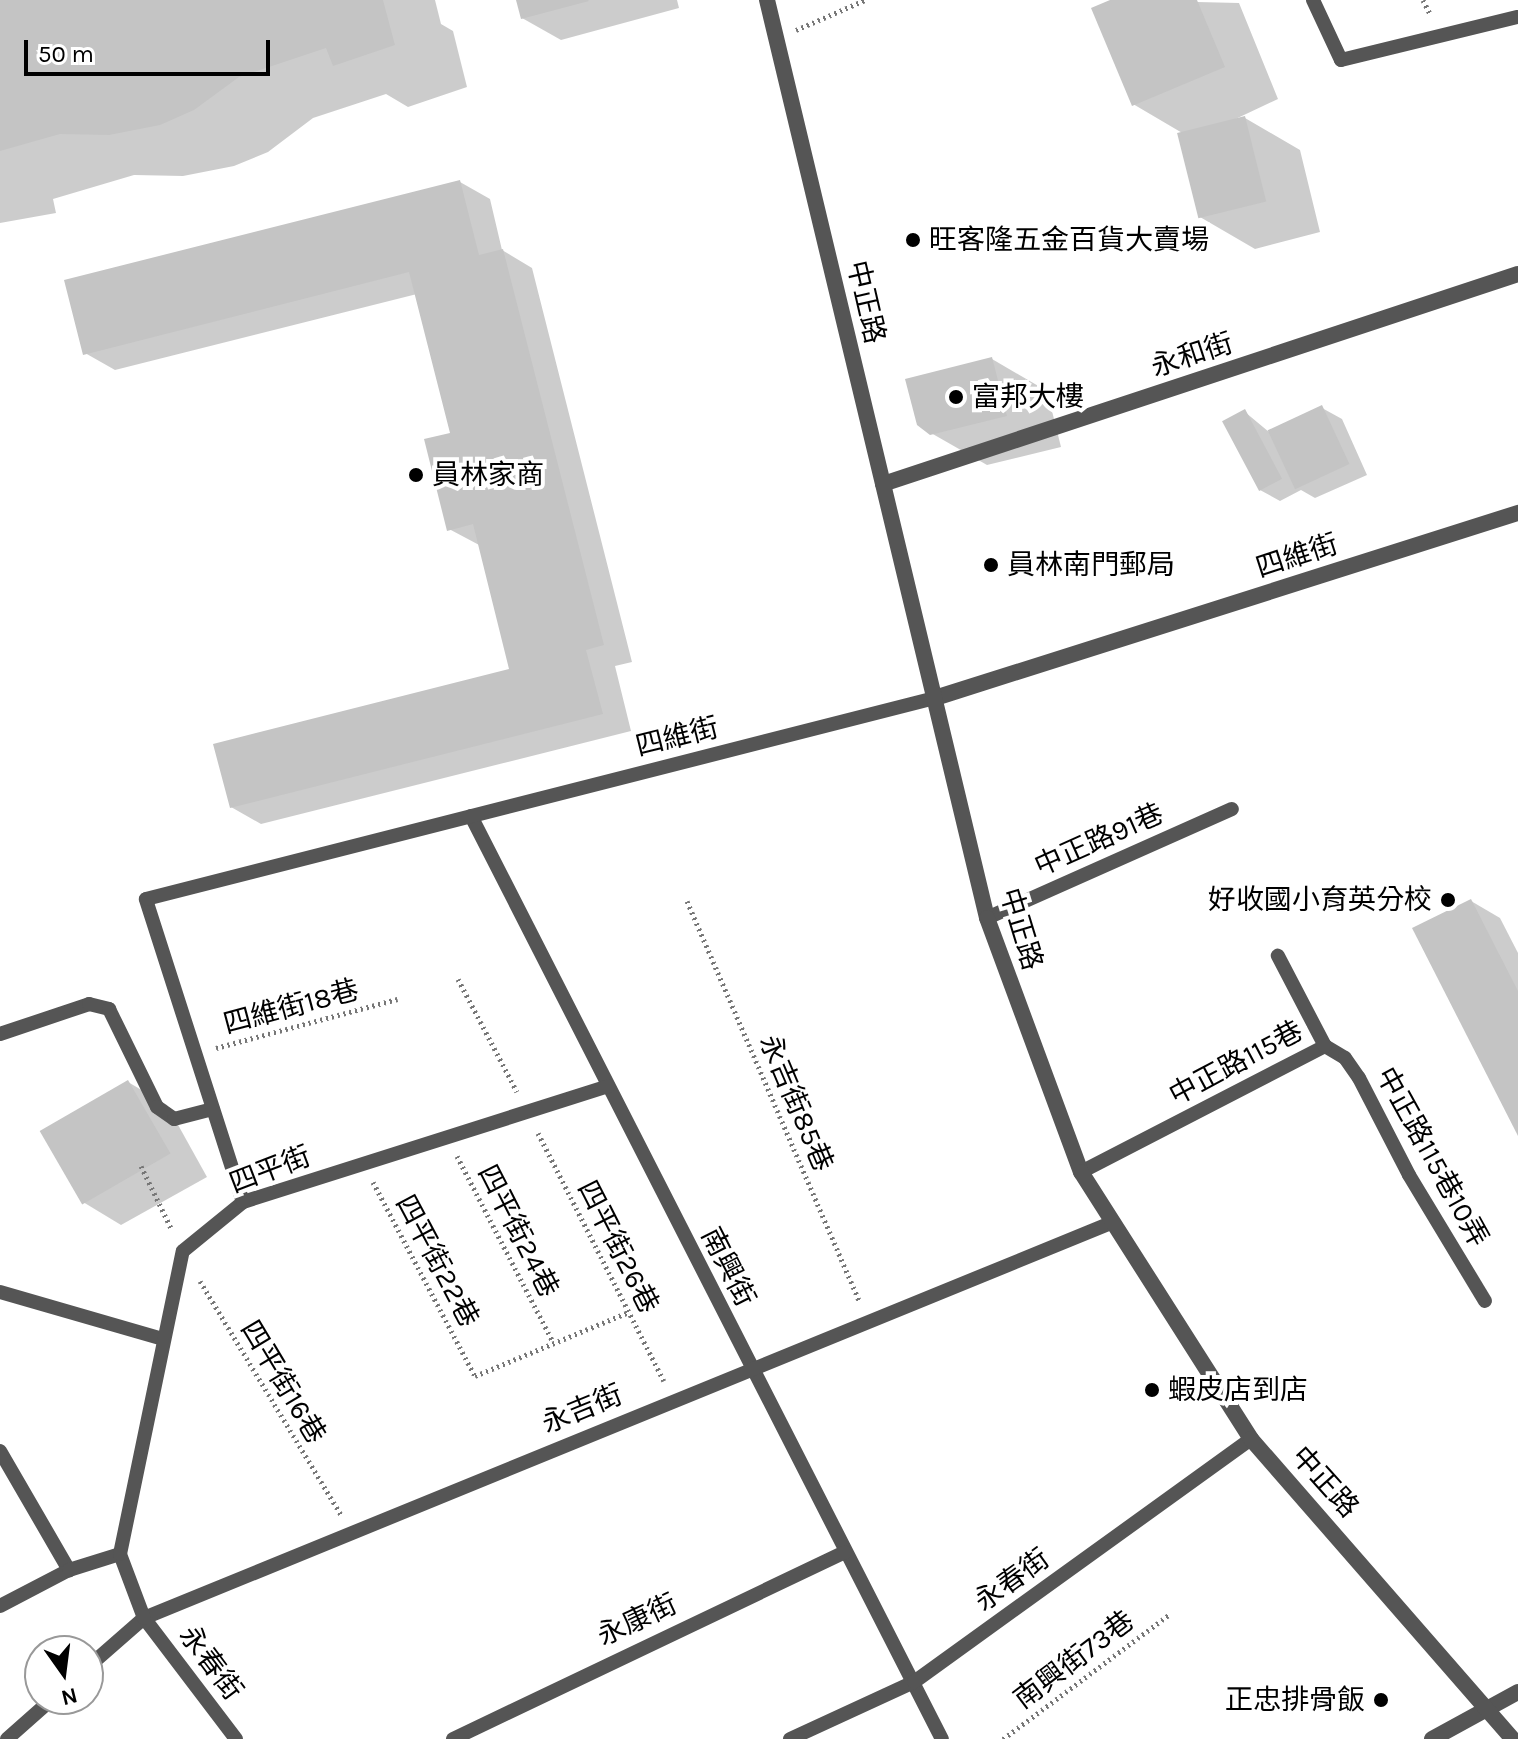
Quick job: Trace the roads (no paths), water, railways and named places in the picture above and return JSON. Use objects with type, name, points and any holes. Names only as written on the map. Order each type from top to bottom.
[{"type":"street","name":"中正路","points":[[767,0],[987,918],[1081,1172],[1251,1439],[1513,1739]]},
{"type":"street","name":"永和街","points":[[883,484],[1518,274]]},
{"type":"street","name":"四維街","points":[[935,698],[1518,513]]},
{"type":"street","points":[[1432,1739],[1518,1692]]},
{"type":"lane","points":[[1313,0],[1341,60],[1518,17]]},
{"type":"lane","name":"四維街","points":[[243,1202],[146,899],[935,698]]},
{"type":"lane","name":"中正路91巷","points":[[987,918],[1232,809]]},
{"type":"lane","name":"南興街","points":[[471,816],[942,1739]]},
{"type":"lane","name":"中正路115巷","points":[[1081,1172],[1325,1046],[1278,956]]},
{"type":"lane","points":[[0,1034],[89,1004],[109,1009],[157,1107],[174,1119],[213,1109]]},
{"type":"lane","name":"中正路115巷10弄","points":[[1325,1046],[1345,1058],[1359,1078],[1409,1175],[1485,1301]]},
{"type":"lane","name":"四平街","points":[[163,1339],[183,1251],[243,1202],[608,1086]]},
{"type":"lane","name":"永吉街","points":[[104,1653],[144,1618],[1111,1223]]},
{"type":"lane","points":[[0,1292],[163,1339],[120,1554],[144,1618]]},
{"type":"lane","name":"永春街","points":[[790,1739],[914,1682],[1251,1439]]},
{"type":"lane","points":[[0,1451],[69,1570]]},
{"type":"lane","name":"永康街","points":[[453,1739],[845,1552]]},
{"type":"lane","points":[[0,1606],[69,1570],[120,1554]]},
{"type":"lane","name":"永春街","points":[[144,1618],[236,1739]]},
{"type":"lane","points":[[7,1739],[34,1715]]},
{"type":"place","name":"旺客隆五金百貨大賣場","points":[[913,240]]},
{"type":"place","name":"富邦大樓","points":[[956,397]]},
{"type":"place","name":"員林家商","points":[[416,475]]},
{"type":"place","name":"員林南門郵局","points":[[991,565]]},
{"type":"place","name":"好收國小育英分校","points":[[1448,900]]},
{"type":"place","name":"蝦皮店到店","points":[[1152,1390]]},
{"type":"place","name":"正忠排骨飯","points":[[1381,1700]]}]
